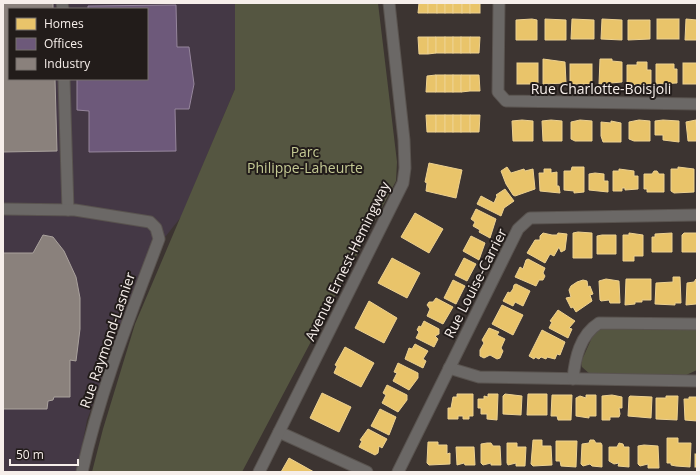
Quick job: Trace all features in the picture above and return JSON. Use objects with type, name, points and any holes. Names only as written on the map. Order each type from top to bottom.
[{"type":"street","name":"Avenue Ernest-Hemingway","points":[[259,472],[403,183],[405,168],[404,140],[389,3]]},
{"type":"street","name":"Rue Charlotte-Boisjoli","points":[[499,3],[498,92],[506,102],[697,104]]},
{"type":"street","points":[[3,209],[68,210],[64,80]]},
{"type":"street","name":"Rue Raymond-Lasnier","points":[[68,210],[150,222],[156,228],[159,239],[115,356],[91,432],[82,472]]},
{"type":"street","name":"Rue Louise-Carrier","points":[[398,472],[518,229],[530,218],[697,215]]},
{"type":"street","points":[[573,379],[576,356],[591,328],[599,323],[697,324]]},
{"type":"street","points":[[449,368],[479,377],[697,381]]},
{"type":"street","points":[[279,432],[367,472]]},
{"type":"shaded area","points":[[3,3],[235,3],[235,89],[181,217],[146,261],[87,420],[77,472],[3,472]]},
{"type":"green space","name":"Parc Philippe-Laheurte","points":[[235,3],[378,3],[397,162],[396,181],[242,472],[92,472],[103,429],[135,324],[235,89]]},
{"type":"green space","points":[[602,328],[697,329],[697,370],[684,376],[591,375],[582,367],[581,362],[594,333]]},
{"type":"building: Homes","points":[[419,3],[428,3],[428,13],[418,13]]},
{"type":"building: Homes","points":[[428,3],[437,3],[437,13],[428,13]]},
{"type":"building: Homes","points":[[437,3],[445,3],[445,13],[437,13]]},
{"type":"building: Homes","points":[[445,3],[453,3],[453,13],[445,13]]},
{"type":"building: Homes","points":[[453,3],[462,3],[462,13],[453,13]]},
{"type":"building: Homes","points":[[462,3],[470,3],[470,13],[462,13]]},
{"type":"building: Homes","points":[[470,3],[480,3],[480,13],[470,13]]},
{"type":"building: Homes","points":[[545,19],[566,20],[566,40],[545,40]]},
{"type":"building: Homes","points":[[572,19],[594,20],[594,39],[571,39]]},
{"type":"building: Homes","points":[[602,19],[622,20],[622,40],[601,39]]},
{"type":"building: Homes","points":[[657,19],[679,19],[679,39],[657,39]]},
{"type":"building: Homes","points":[[686,19],[697,20],[697,40],[685,40]]},
{"type":"building: Homes","points":[[516,20],[537,20],[537,40],[516,40]]},
{"type":"building: Homes","points":[[628,20],[650,20],[650,39],[628,40]]},
{"type":"building: Homes","points":[[418,37],[428,37],[428,54],[419,54]]},
{"type":"building: Homes","points":[[428,37],[436,37],[436,53],[428,54]]},
{"type":"building: Homes","points":[[436,37],[445,37],[445,53],[436,53]]},
{"type":"building: Homes","points":[[445,37],[453,37],[453,53],[445,53]]},
{"type":"building: Homes","points":[[453,37],[461,37],[461,53],[453,53]]},
{"type":"building: Homes","points":[[461,37],[470,37],[470,53],[461,53]]},
{"type":"building: Homes","points":[[470,37],[480,37],[479,53],[470,53]]},
{"type":"building: Homes","points":[[543,59],[565,62],[566,83],[543,84]]},
{"type":"building: Homes","points":[[600,59],[612,59],[612,61],[622,62],[622,82],[599,84]]},
{"type":"building: Homes","points":[[637,62],[647,62],[647,70],[651,70],[651,84],[627,85],[627,65],[637,65]]},
{"type":"building: Homes","points":[[517,63],[538,63],[538,84],[517,84]]},
{"type":"building: Homes","points":[[683,63],[697,63],[697,84],[683,84]]},
{"type":"building: Homes","points":[[570,64],[592,64],[592,84],[570,84]]},
{"type":"building: Homes","points":[[656,64],[674,64],[674,69],[677,69],[677,83],[656,84]]},
{"type":"building: Homes","points":[[436,75],[445,75],[445,92],[436,92]]},
{"type":"building: Homes","points":[[436,75],[436,92],[426,92],[427,76]]},
{"type":"building: Homes","points":[[445,75],[453,75],[453,92],[445,92]]},
{"type":"building: Homes","points":[[453,75],[461,75],[461,92],[453,92]]},
{"type":"building: Homes","points":[[461,75],[470,75],[470,91],[461,92]]},
{"type":"building: Homes","points":[[470,75],[479,75],[480,91],[470,91]]},
{"type":"building: Homes","points":[[426,115],[436,115],[436,132],[427,132]]},
{"type":"building: Homes","points":[[436,115],[445,115],[445,132],[436,132]]},
{"type":"building: Homes","points":[[445,115],[453,115],[453,132],[445,132]]},
{"type":"building: Homes","points":[[453,115],[461,115],[461,132],[453,132]]},
{"type":"building: Homes","points":[[461,115],[470,115],[470,132],[461,132]]},
{"type":"building: Homes","points":[[470,115],[480,115],[479,132],[470,132]]},
{"type":"building: Homes","points":[[580,120],[592,121],[592,141],[575,141],[571,139],[571,122]]},
{"type":"building: Homes","points":[[639,120],[650,121],[650,141],[634,141],[629,139],[629,122]]},
{"type":"building: Homes","points":[[696,120],[697,141],[688,141],[686,122]]},
{"type":"building: Homes","points":[[512,121],[533,121],[533,141],[513,141]]},
{"type":"building: Homes","points":[[542,121],[562,121],[562,141],[543,141]]},
{"type":"building: Homes","points":[[611,121],[621,123],[621,142],[603,142],[601,136],[601,122],[611,123]]},
{"type":"building: Homes","points":[[655,121],[679,121],[679,142],[663,140],[663,135],[655,135]]},
{"type":"building: Homes","points":[[429,163],[462,170],[456,198],[426,191],[427,183],[425,182]]},
{"type":"building: Homes","points":[[507,167],[511,173],[524,169],[525,171],[533,169],[535,189],[515,196],[513,195],[506,184],[501,171]]},
{"type":"building: Homes","points":[[572,167],[584,167],[584,192],[574,193],[574,191],[564,190],[564,171],[571,171]]},
{"type":"building: Homes","points":[[678,167],[694,169],[694,192],[674,193],[671,191],[671,169],[678,169]]},
{"type":"building: Homes","points":[[544,169],[551,169],[551,173],[557,172],[557,186],[559,186],[560,193],[540,191],[539,173],[544,173]]},
{"type":"building: Homes","points":[[619,169],[634,171],[634,176],[638,176],[638,189],[625,190],[625,188],[622,188],[622,191],[613,191],[613,171],[619,171]]},
{"type":"building: Homes","points":[[654,171],[657,171],[659,174],[664,174],[664,192],[647,192],[647,189],[644,189],[644,174],[652,174]]},
{"type":"building: Homes","points":[[589,174],[604,174],[604,181],[608,181],[608,192],[589,190]]},
{"type":"building: Homes","points":[[505,189],[514,201],[504,208],[501,216],[477,204],[481,196],[494,203],[497,196],[496,195]]},
{"type":"building: Homes","points":[[476,209],[496,219],[490,238],[479,232],[480,230],[473,226],[475,222],[471,219]]},
{"type":"building: Homes","points":[[415,213],[443,229],[429,253],[401,237]]},
{"type":"building: Homes","points":[[543,233],[552,235],[557,235],[558,233],[567,234],[565,250],[561,252],[559,247],[554,256],[550,254],[545,263],[527,253],[535,240],[540,240],[540,236]]},
{"type":"building: Homes","points":[[573,233],[592,233],[592,258],[573,258]]},
{"type":"building: Homes","points":[[629,233],[643,235],[643,256],[634,256],[634,261],[623,261],[623,235],[629,235]]},
{"type":"building: Homes","points":[[672,233],[672,252],[652,252],[652,237],[655,237],[655,234]]},
{"type":"building: Homes","points":[[684,233],[697,233],[697,252],[682,252],[682,235]]},
{"type":"building: Homes","points":[[616,235],[616,254],[597,254],[597,236]]},
{"type":"building: Homes","points":[[471,236],[485,243],[479,260],[463,251]]},
{"type":"building: Homes","points":[[392,258],[420,273],[407,298],[378,283]]},
{"type":"building: Homes","points":[[464,258],[476,264],[467,281],[455,275]]},
{"type":"building: Homes","points":[[528,259],[545,268],[543,273],[545,276],[543,280],[539,280],[536,286],[515,277],[520,267],[523,269],[526,260]]},
{"type":"building: Homes","points":[[673,277],[680,277],[681,303],[675,303],[675,305],[655,304],[656,283],[673,282]]},
{"type":"building: Homes","points":[[606,279],[619,281],[620,303],[610,303],[609,300],[600,300],[599,281]]},
{"type":"building: Homes","points":[[626,279],[651,279],[651,300],[642,300],[642,302],[635,302],[635,304],[625,305]]},
{"type":"building: Homes","points":[[696,279],[696,304],[686,305],[687,283],[694,282]]},
{"type":"building: Homes","points":[[453,280],[465,286],[456,304],[444,298]]},
{"type":"building: Homes","points":[[583,280],[587,281],[588,287],[590,286],[593,294],[590,295],[592,301],[576,312],[573,307],[571,308],[566,298],[571,297],[569,290],[571,286]]},
{"type":"building: Homes","points":[[516,284],[530,291],[523,306],[515,302],[513,306],[503,301],[508,292],[510,293]]},
{"type":"building: Homes","points":[[436,298],[453,307],[443,324],[427,316],[430,309],[427,305],[429,302],[433,302]]},
{"type":"building: Homes","points":[[369,301],[397,318],[384,343],[355,328]]},
{"type":"building: Homes","points":[[502,305],[523,315],[513,335],[492,324]]},
{"type":"building: Homes","points":[[558,310],[575,321],[569,328],[572,329],[568,338],[549,328],[552,322],[550,321]]},
{"type":"building: Homes","points":[[424,321],[439,329],[439,334],[435,336],[438,339],[434,347],[416,338],[419,332],[417,330],[419,326],[421,327]]},
{"type":"building: Homes","points":[[489,328],[499,332],[497,335],[505,339],[501,348],[503,351],[500,358],[497,359],[490,355],[484,358],[480,356],[480,350],[484,343],[482,340]]},
{"type":"building: Homes","points":[[542,330],[565,342],[560,355],[557,354],[555,359],[547,357],[546,359],[541,357],[539,359],[535,357],[534,359],[529,356]]},
{"type":"building: Homes","points":[[415,344],[428,351],[423,359],[426,361],[423,368],[405,359],[409,348],[412,349]]},
{"type":"building: Homes","points":[[345,347],[374,363],[361,387],[334,373],[337,366],[335,365]]},
{"type":"building: Homes","points":[[398,363],[418,373],[418,378],[409,390],[393,381],[397,373],[394,372]]},
{"type":"building: Homes","points":[[387,385],[407,395],[407,400],[398,412],[382,403],[386,395],[383,393]]},
{"type":"building: Homes","points":[[322,393],[351,407],[339,432],[310,418]]},
{"type":"building: Homes","points":[[457,394],[473,394],[473,416],[469,416],[469,419],[463,419],[463,416],[458,416],[458,419],[448,419],[448,408],[451,408],[453,397],[457,397]]},
{"type":"building: Homes","points":[[488,394],[498,394],[497,420],[487,419],[487,414],[481,414],[481,408],[478,408],[478,399],[484,399],[484,396],[488,397]]},
{"type":"building: Homes","points":[[505,394],[522,396],[521,415],[503,414],[503,396]]},
{"type":"building: Homes","points":[[528,394],[547,394],[547,415],[527,415]]},
{"type":"building: Homes","points":[[552,395],[572,395],[571,420],[558,420],[557,416],[551,416]]},
{"type":"building: Homes","points":[[586,395],[596,395],[596,416],[589,416],[589,418],[576,416],[576,398],[580,396],[586,398]]},
{"type":"building: Homes","points":[[612,395],[622,397],[622,408],[619,408],[619,417],[610,417],[610,420],[602,420],[602,396]]},
{"type":"building: Homes","points":[[630,396],[652,397],[651,418],[628,416]]},
{"type":"building: Homes","points":[[666,396],[678,396],[677,420],[656,419],[656,398],[666,398]]},
{"type":"building: Homes","points":[[689,397],[697,397],[697,421],[685,420],[684,399],[689,399]]},
{"type":"building: Homes","points":[[380,409],[396,417],[389,435],[371,426]]},
{"type":"building: Homes","points":[[368,429],[387,439],[382,448],[379,446],[378,453],[375,455],[359,447],[362,441],[360,440]]},
{"type":"building: Homes","points":[[667,438],[678,438],[678,443],[691,443],[690,467],[676,466],[671,465],[671,463],[667,463]]},
{"type":"building: Homes","points":[[533,440],[542,440],[542,446],[551,446],[552,465],[533,466],[531,464]]},
{"type":"building: Homes","points":[[590,440],[594,440],[596,443],[601,443],[602,445],[602,467],[592,466],[590,464],[583,466],[581,464],[582,444],[589,443]]},
{"type":"building: Homes","points":[[556,441],[577,441],[576,467],[561,466],[560,461],[556,461]]},
{"type":"building: Homes","points":[[428,442],[438,442],[438,445],[447,445],[447,454],[450,453],[450,464],[429,465],[427,463]]},
{"type":"building: Homes","points":[[491,443],[493,446],[500,446],[501,465],[491,465],[491,463],[483,465],[481,463],[481,444]]},
{"type":"building: Homes","points":[[507,443],[517,443],[517,447],[526,447],[525,466],[516,466],[516,463],[508,465]]},
{"type":"building: Homes","points":[[619,443],[623,444],[624,447],[629,447],[629,467],[618,466],[619,463],[614,464],[609,461],[609,447],[617,447]]},
{"type":"building: Homes","points":[[638,446],[658,446],[659,468],[648,468],[648,464],[640,466],[638,464]]},
{"type":"building: Homes","points":[[456,447],[474,447],[475,465],[465,465],[464,463],[457,465]]},
{"type":"building: Homes","points":[[695,454],[697,454],[697,467],[695,467]]},
{"type":"building: Homes","points":[[289,458],[314,472],[281,472]]},
{"type":"building: Offices","points":[[176,5],[177,47],[189,47],[194,84],[189,109],[175,109],[176,151],[89,152],[89,111],[77,110],[77,80],[148,80],[148,8],[88,8],[88,6]]},
{"type":"building: Industry","points":[[3,3],[53,3],[53,8],[8,8],[8,80],[55,80],[57,151],[3,152]]},
{"type":"building: Industry","points":[[43,235],[53,237],[64,251],[76,277],[80,298],[80,329],[76,361],[70,360],[70,397],[54,397],[53,400],[48,401],[47,409],[3,409],[3,253],[33,253]]}]
